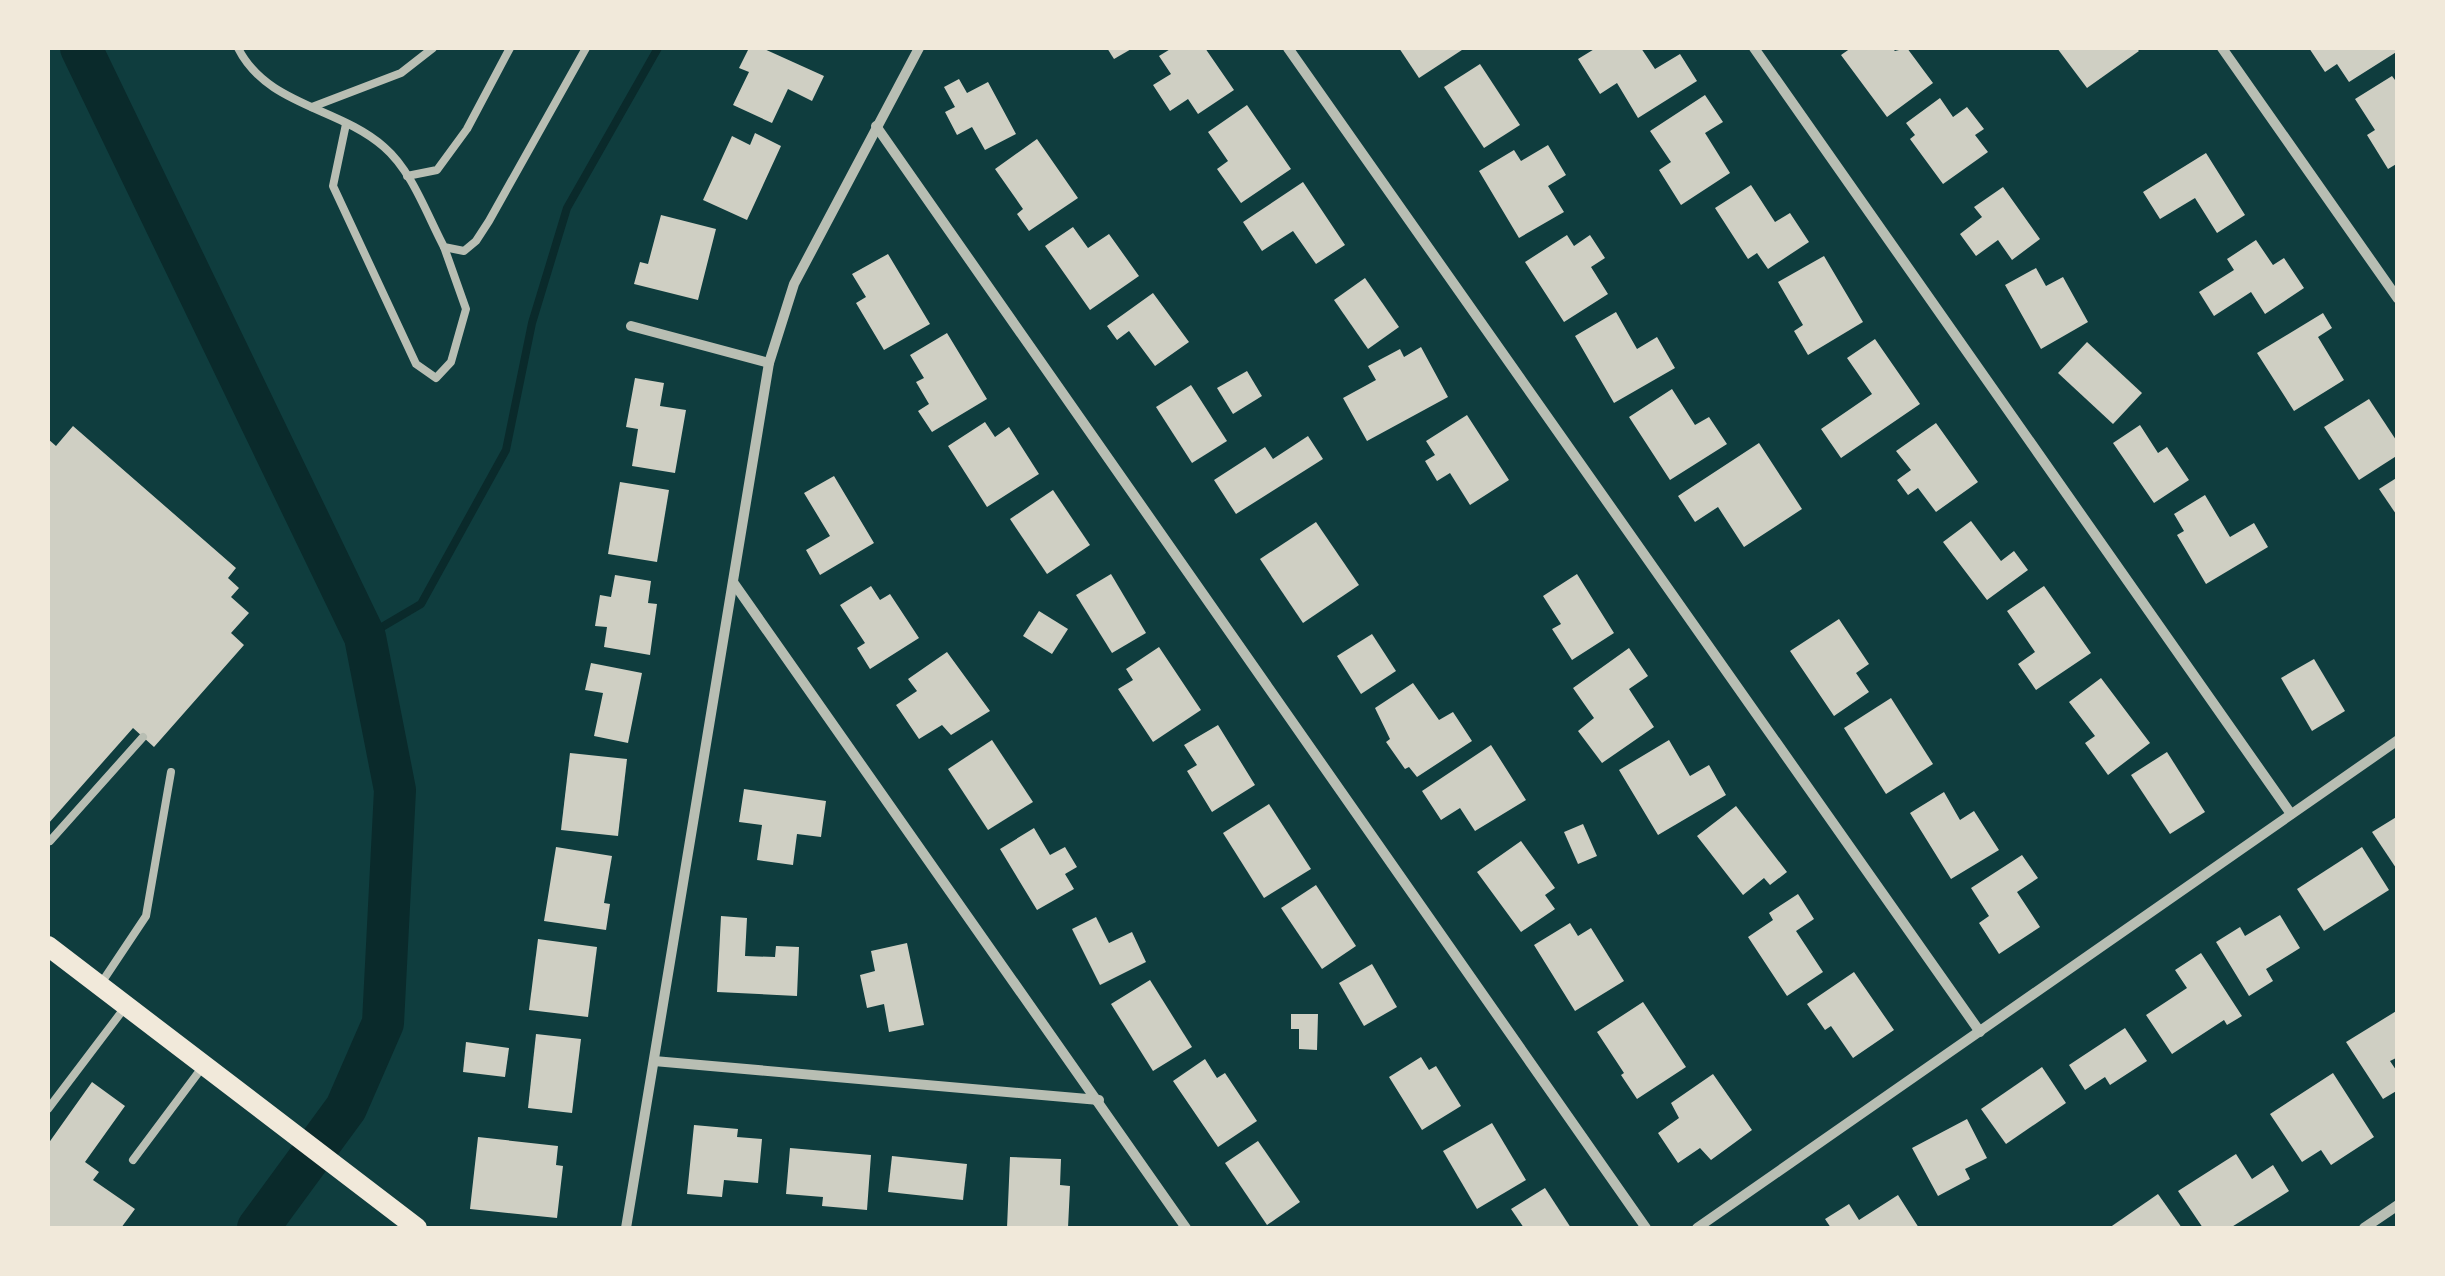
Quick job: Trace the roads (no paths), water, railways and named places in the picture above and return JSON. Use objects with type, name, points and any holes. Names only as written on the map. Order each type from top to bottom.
[{"type":"main road","points":[[48,948],[417,1228]]},
{"type":"street","points":[[626,1228],[769,363],[794,284],[918,48]]},
{"type":"street","points":[[1288,48],[1980,1032]]},
{"type":"street","points":[[1754,48],[2291,814]]},
{"type":"street","points":[[2222,48],[2398,299]]},
{"type":"street","points":[[876,126],[1646,1228]]},
{"type":"street","points":[[631,326],[769,363]]},
{"type":"street","points":[[732,582],[1186,1228]]},
{"type":"street","points":[[1697,1228],[2398,740]]},
{"type":"street","points":[[654,1061],[1098,1100]]},
{"type":"street","points":[[2364,1228],[2398,1205]]},
{"type":"lane","points":[[238,48],[258,76],[284,95],[346,124],[384,147],[408,176],[444,248],[466,308],[451,362],[436,378],[416,364],[332,186],[346,124]]},
{"type":"lane","points":[[312,107],[401,73],[433,48]]},
{"type":"lane","points":[[408,176],[437,170],[467,129],[510,48]]},
{"type":"lane","points":[[444,248],[464,251],[476,241],[586,48]]},
{"type":"lane","points":[[50,841],[143,737]]},
{"type":"lane","points":[[99,986],[146,916],[171,772]]},
{"type":"lane","points":[[48,1109],[126,1006]]},
{"type":"lane","points":[[133,1160],[204,1065]]},
{"type":"waterway","points":[[81,48],[365,637],[395,790],[383,1023],[346,1108],[258,1228]]},
{"type":"waterway","points":[[365,637],[421,604],[506,450],[532,323],[567,208],[658,48]]}]
